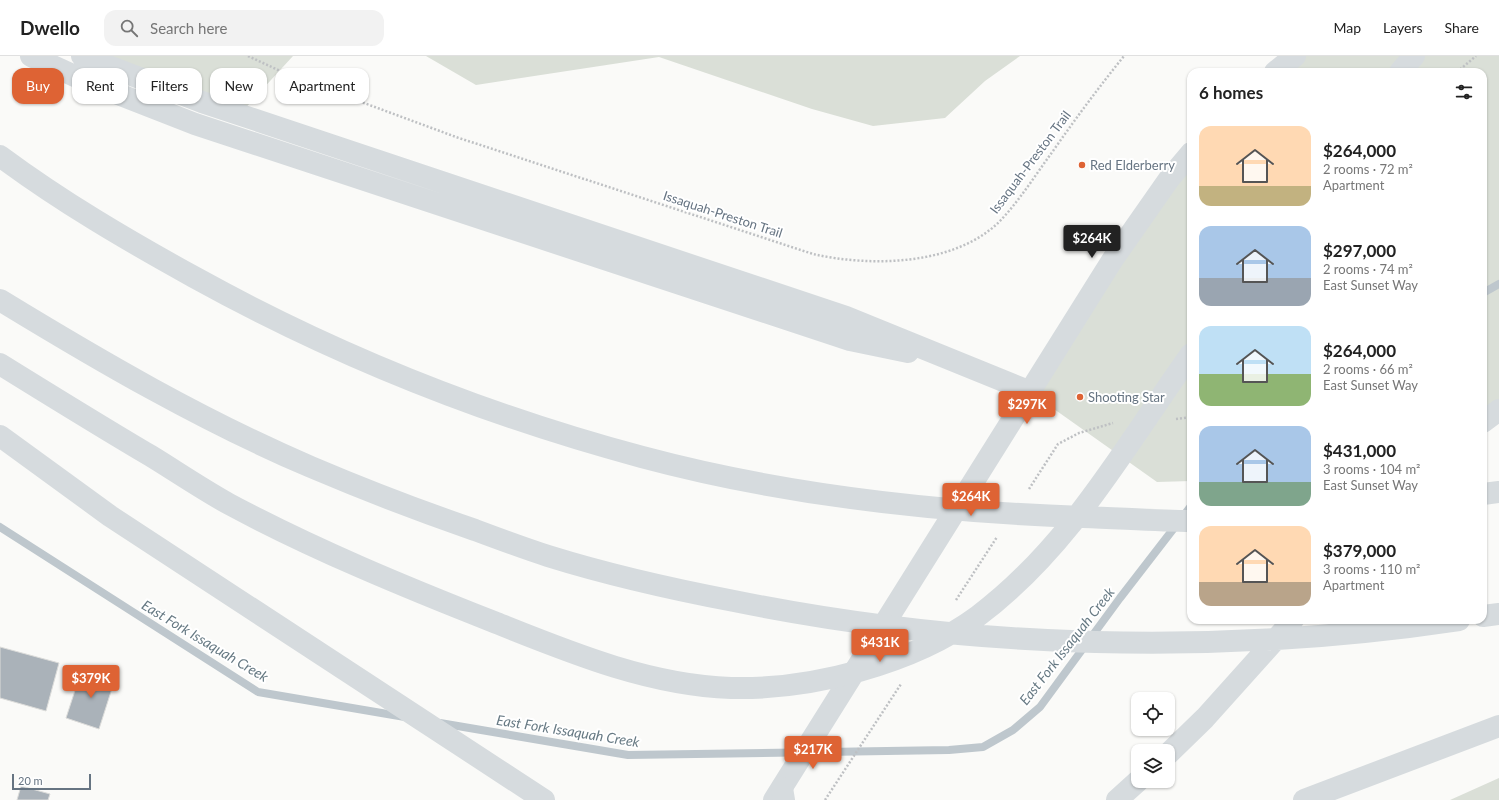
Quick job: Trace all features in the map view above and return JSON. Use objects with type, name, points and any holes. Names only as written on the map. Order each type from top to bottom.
[{"type":"main road","points":[[31,56],[136,102],[210,129],[850,340],[966,365]]},
{"type":"main road","points":[[82,56],[209,104],[846,317],[1028,391]]},
{"type":"main road","points":[[1280,68],[1295,56]]},
{"type":"main road","points":[[1404,68],[1414,56]]},
{"type":"main road","points":[[0,156],[31,179],[121,237],[234,299],[354,358],[459,400],[546,429],[644,458],[732,477],[826,494],[930,508],[1030,515],[1187,521]]},
{"type":"main road","points":[[780,796],[1028,391],[1113,259],[1169,178],[1187,158]]},
{"type":"main road","points":[[0,300],[81,350],[198,413],[309,466],[439,517],[548,556],[660,587],[793,613],[905,628],[992,636],[1109,643],[1210,641],[1320,635],[1422,624]]},
{"type":"main road","points":[[0,364],[229,504],[345,559],[434,598],[529,636],[621,669],[661,679],[731,688],[780,686],[832,678],[874,667],[911,653],[975,618],[1018,583],[1067,530],[1100,487],[1187,359]]},
{"type":"main road","points":[[1487,419],[1499,410]]},
{"type":"main road","points":[[0,436],[110,516],[544,800]]},
{"type":"main road","points":[[1487,494],[1499,492]]},
{"type":"main road","points":[[1487,616],[1499,614]]},
{"type":"main road","points":[[1175,747],[1205,718],[1289,624]]},
{"type":"main road","points":[[1304,800],[1499,726]]},
{"type":"main road","points":[[1117,800],[1131,787]]},
{"type":"path","name":"Issaquah-Preston Trail","points":[[248,56],[291,76],[456,137],[813,254],[859,262],[907,259],[957,248],[987,231],[1000,221],[1034,178],[1075,119],[1124,56]]},
{"type":"path","points":[[1462,68],[1476,56]]},
{"type":"path","points":[[825,800],[838,780]]},
{"type":"shaded area","points":[[82,56],[293,56],[282,68],[275,68],[275,76],[267,84],[267,68],[210,68],[210,104],[249,104],[239,115],[202,101],[202,68],[136,68],[136,76],[128,73],[128,68],[114,68]]},
{"type":"shaded area","points":[[426,56],[1020,56],[985,81],[945,118],[873,126],[812,109],[659,57],[476,85]]},
{"type":"shaded area","points":[[1295,56],[1499,56],[1499,408],[1487,416],[1487,68],[1280,68]]},
{"type":"shaded area","points":[[1187,159],[1187,481],[1157,482],[1030,392]]},
{"type":"shaded area","points":[[1499,778],[1499,800],[1450,800]]},
{"type":"building","points":[[0,647],[59,663],[46,711],[0,698]]},
{"type":"building","points":[[82,669],[115,679],[99,729],[66,718]]},
{"type":"building","points":[[21,786],[50,794],[48,800],[17,800]]},
{"type":"waterway","name":"East Fork Issaquah Creek","points":[[1487,291],[1499,284]]},
{"type":"waterway","name":"East Fork Issaquah Creek","points":[[440,723],[628,755],[949,750],[983,747],[1013,730],[1040,707],[1120,598],[1187,511]]},
{"type":"waterway","name":"East Fork Issaquah Creek","points":[[0,527],[258,692],[405,717]]},
{"type":"place","name":"Red Elderberry","points":[[1082,165]]},
{"type":"place","name":"Shooting Star","points":[[1080,397]]}]
